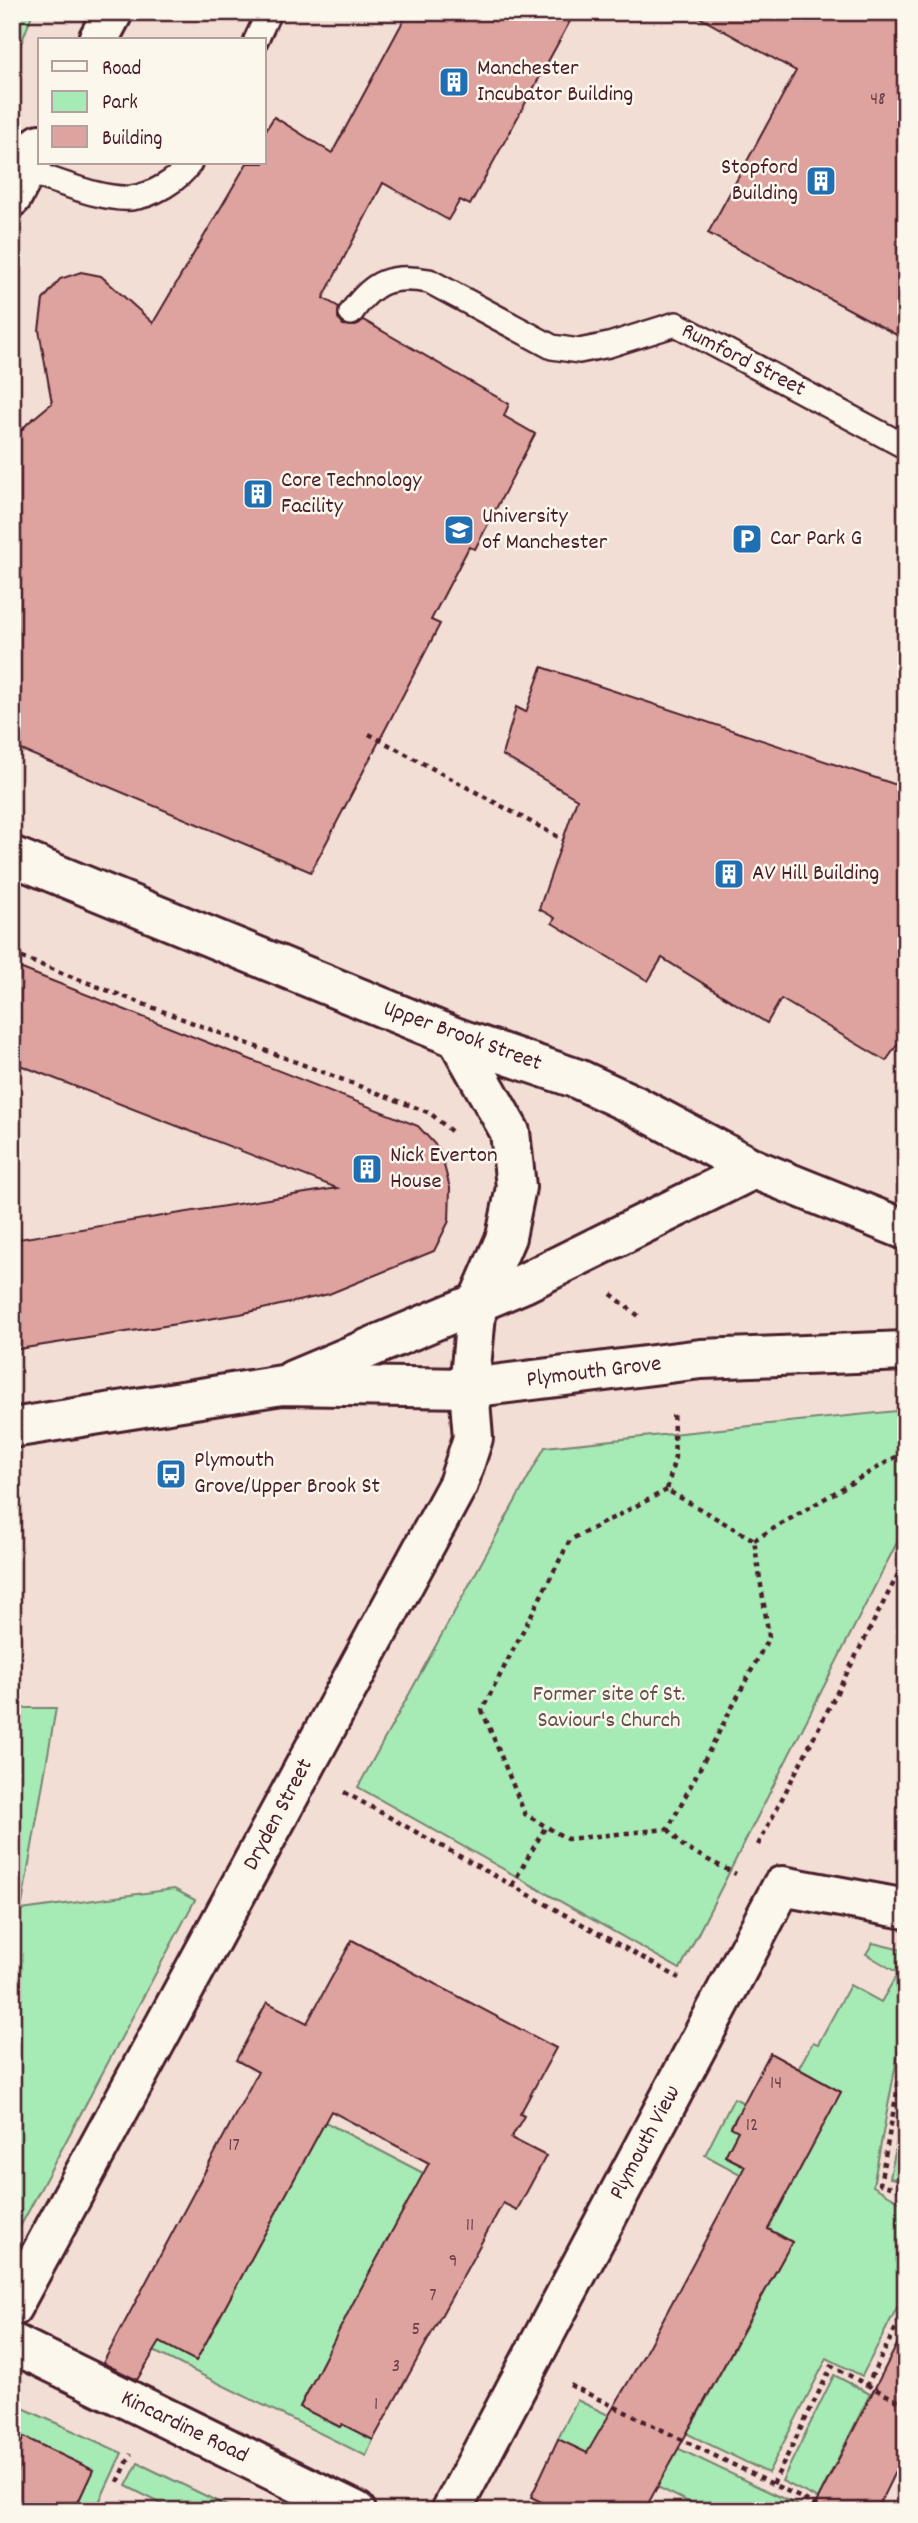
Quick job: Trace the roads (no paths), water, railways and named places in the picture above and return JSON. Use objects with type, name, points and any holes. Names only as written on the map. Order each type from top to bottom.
[{"type":"main road","points":[[99,38],[113,12]]},
{"type":"main road","name":"Upper Brook Street","points":[[12,856],[457,1038],[578,1079],[634,1105],[754,1169],[906,1230]]},
{"type":"main road","name":"Dryden Street","points":[[12,2307],[458,1484],[473,1438],[468,1388],[477,1304],[506,1237],[516,1187],[510,1132],[457,1038]]},
{"type":"main road","name":"Plymouth Grove","points":[[282,1385],[555,1269],[754,1169]]},
{"type":"main road","name":"Plymouth Grove","points":[[12,1428],[282,1385],[468,1388],[701,1359],[906,1351]]},
{"type":"main road","name":"Plymouth View","points":[[452,2511],[782,1886],[906,1909]]},
{"type":"main road","name":"Kincardine Road","points":[[12,2343],[356,2511]]},
{"type":"lane","points":[[257,38],[269,12]]},
{"type":"lane","points":[[26,170],[100,195],[132,198],[161,188],[185,172],[189,164]]},
{"type":"lane","name":"Rumford Street","points":[[351,313],[363,296],[384,281],[407,277],[429,281],[552,348],[579,351],[609,345],[676,324],[906,447]]},
{"type":"place","name":"Manchester Incubator Building","points":[[454,82]]},
{"type":"place","name":"Stopford Building","points":[[821,181]]},
{"type":"place","name":"Core Technology Facility","points":[[258,494]]},
{"type":"place","name":"University of Manchester","points":[[459,530]]},
{"type":"place","name":"Car Park G","points":[[747,539]]},
{"type":"place","name":"AV Hill Building","points":[[729,874]]},
{"type":"place","name":"Nick Everton House","points":[[367,1169]]},
{"type":"place","name":"Plymouth Grove/Upper Brook St","points":[[171,1474]]},
{"type":"park label","name":"Former site of St. Saviour's Church","points":[[609,1708]]}]
